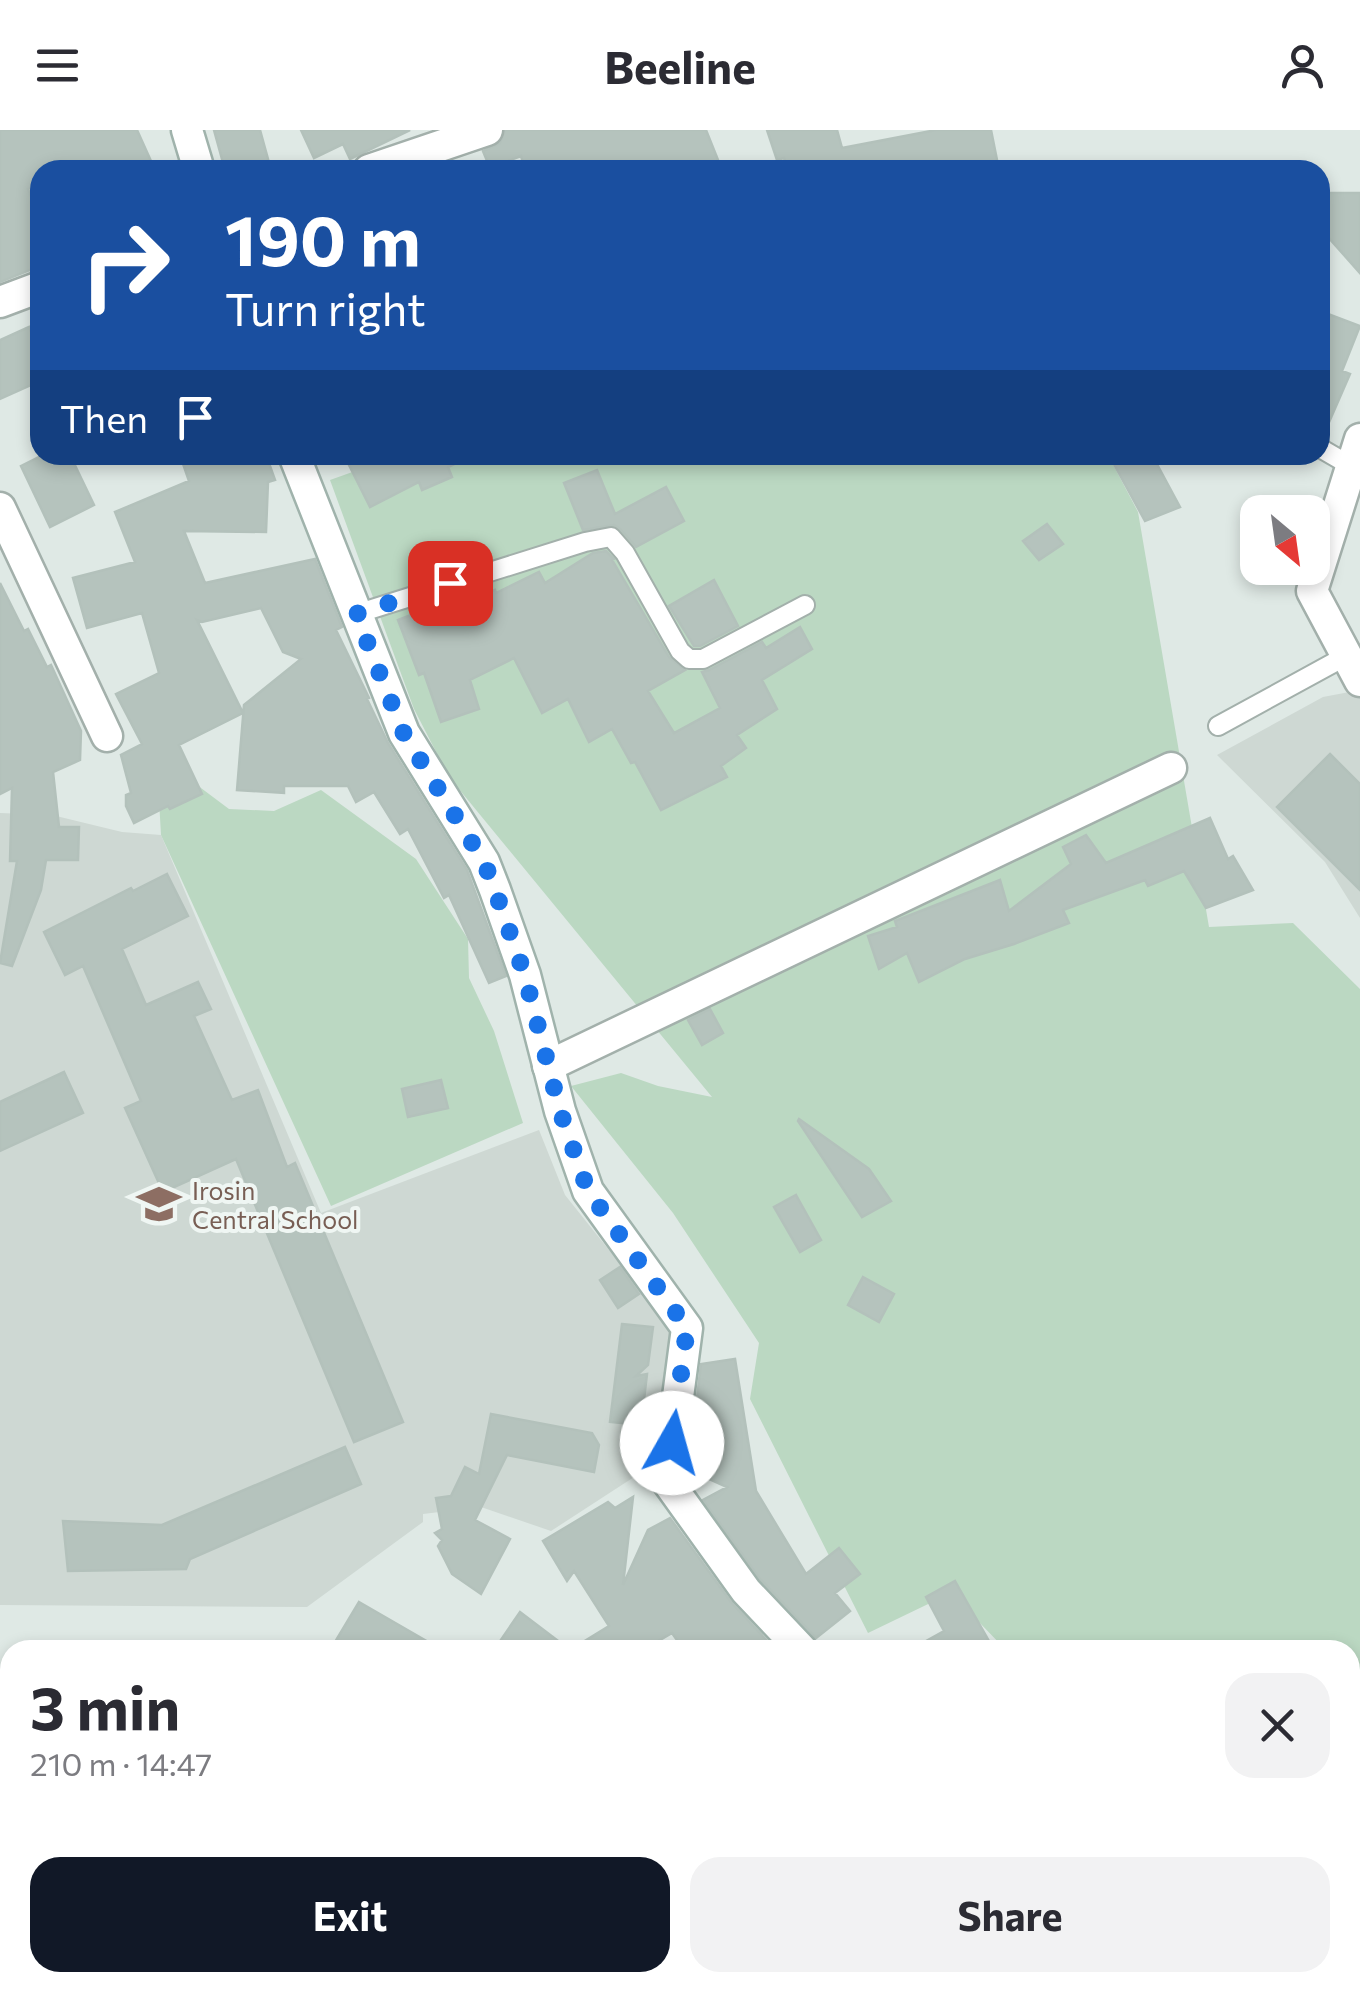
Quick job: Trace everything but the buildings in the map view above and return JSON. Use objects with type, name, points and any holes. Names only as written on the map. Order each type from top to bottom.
[{"type":"street","points":[[187,130],[196,160]]},
{"type":"street","points":[[398,160],[487,130]]},
{"type":"street","points":[[0,302],[30,292]]},
{"type":"street","points":[[1353,668],[1312,591],[1355,453]]},
{"type":"street","points":[[298,465],[404,734],[484,862],[525,976],[560,1111],[588,1191],[687,1328],[666,1481],[746,1591],[793,1640]]},
{"type":"street","points":[[0,508],[107,736]]},
{"type":"street","points":[[548,1066],[1171,768]]},
{"type":"lane","points":[[1330,449],[1355,453]]},
{"type":"lane","points":[[356,614],[611,537],[626,553],[688,659],[703,659],[805,604]]},
{"type":"lane","points":[[1218,726],[1353,668]]},
{"type":"shaded area","points":[[1360,690],[1360,918],[1325,862],[1217,755],[1323,697]]},
{"type":"shaded area","name":"Irosin Central School","points":[[0,813],[52,815],[122,832],[161,835],[321,1213],[539,1130],[565,1195],[673,1330],[651,1466],[551,1531],[481,1507],[423,1514],[423,1522],[307,1607],[0,1605]]},
{"type":"green space","points":[[372,465],[1113,465],[1138,512],[1209,927],[1293,923],[1360,989],[1360,1640],[996,1640],[951,1593],[868,1633],[750,1399],[759,1343],[673,1213],[571,1086],[621,1073],[658,1086],[712,1097],[449,777],[414,709],[330,480]]},
{"type":"green space","points":[[197,785],[229,809],[274,811],[321,790],[416,859],[468,939],[469,978],[494,1031],[523,1123],[331,1206],[161,835],[159,800]]},
{"type":"place","name":"Irosin Central School","points":[[159,1204]]},
{"type":"route","points":[[450,583],[356,614],[404,734],[484,862],[525,976],[560,1111],[588,1191],[687,1328],[672,1443]]}]
